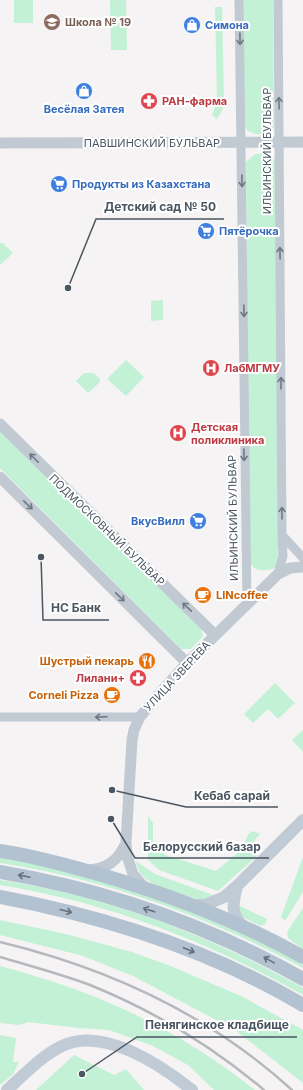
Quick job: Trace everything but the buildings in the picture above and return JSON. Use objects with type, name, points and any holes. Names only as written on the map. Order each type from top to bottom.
[{"type":"main road","points":[[191,904],[205,905],[213,903],[237,886],[303,820]]},
{"type":"main road","points":[[0,851],[81,870],[146,888],[191,904],[243,926],[303,957]]},
{"type":"main road","points":[[0,872],[82,889],[158,912],[261,956],[303,979]]},
{"type":"main road","points":[[237,886],[232,902],[233,912],[236,920],[243,926]]},
{"type":"main road","points":[[0,897],[57,909],[141,932],[252,978],[303,1005]]},
{"type":"main road","points":[[7,1090],[59,1048],[69,1043],[86,1041],[112,1045],[142,1057],[164,1069],[192,1090]]},
{"type":"street","name":"ИЛЬИНСКИЙ БУЛЬВАР","points":[[239,0],[247,604]]},
{"type":"street","name":"ИЛЬИНСКИЙ БУЛЬВАР","points":[[278,0],[283,556],[278,574]]},
{"type":"street","name":"ПАВШИНСКИЙ БУЛЬВАР","points":[[0,143],[303,142]]},
{"type":"street","name":"ПОДМОСКОВНЫЙ БУЛЬВАР","points":[[0,424],[215,635]]},
{"type":"street","points":[[0,477],[187,663]]},
{"type":"street","points":[[282,536],[303,558]]},
{"type":"street","name":"УЛИЦА ЗВЕРЕВА","points":[[0,716],[140,717],[187,663],[278,574],[290,568],[303,567]]},
{"type":"street","points":[[140,717],[134,730],[132,740],[126,842],[128,861],[133,874],[138,882],[146,888]]},
{"type":"street","points":[[81,870],[108,866],[121,854],[126,842]]},
{"type":"green space","points":[[14,0],[33,0],[33,23],[14,23]]},
{"type":"green space","points":[[110,0],[126,0],[127,50],[111,50]]},
{"type":"green space","points":[[242,0],[273,0],[274,124],[273,130],[268,134],[257,134],[250,132],[245,126]]},
{"type":"green space","points":[[215,7],[222,7],[224,102],[222,111],[217,119],[212,115],[217,102]]},
{"type":"green space","points":[[267,153],[273,157],[276,162],[278,560],[276,567],[269,570],[261,570],[254,568],[249,562],[246,162],[255,154]]},
{"type":"green space","points":[[0,243],[3,243],[13,253],[0,265]]},
{"type":"green space","points":[[163,300],[163,320],[151,321],[151,301]]},
{"type":"green space","points":[[126,360],[144,377],[126,396],[107,379]]},
{"type":"green space","points":[[84,373],[94,373],[100,379],[100,382],[88,393],[76,381]]},
{"type":"green space","points":[[0,430],[200,626],[203,636],[191,649],[181,649],[0,468]]},
{"type":"green space","points":[[275,683],[295,703],[278,719],[268,709],[253,723],[244,714]]},
{"type":"green space","points":[[303,730],[303,752],[292,740]]},
{"type":"green space","points":[[148,816],[153,823],[153,842],[165,855],[216,871],[241,850],[249,833],[253,831],[260,834],[250,846],[258,855],[218,891],[159,870],[148,860]]},
{"type":"green space","points":[[0,857],[55,868],[164,900],[281,950],[303,965],[303,968],[231,932],[156,902],[79,879],[0,863]]},
{"type":"green space","points":[[303,857],[303,892],[285,921],[281,917]]},
{"type":"green space","points":[[136,861],[155,874],[213,895],[206,900],[197,899],[160,887],[151,882],[138,870]]},
{"type":"green space","points":[[0,880],[79,896],[156,920],[231,951],[267,969],[303,988],[303,995],[231,958],[156,926],[79,902],[40,892],[0,885]]},
{"type":"green space","points":[[238,905],[267,919],[265,924],[260,926],[241,916]]},
{"type":"green space","points":[[303,908],[303,949],[288,938],[287,932]]},
{"type":"green space","points":[[0,920],[66,934],[132,952],[168,965],[241,996],[303,1030],[303,1083],[235,1030],[133,976],[83,956],[0,935]]},
{"type":"green space","points":[[0,966],[70,987],[134,1014],[195,1048],[255,1090],[214,1090],[188,1065],[153,1046],[109,1030],[28,1022],[19,1025],[0,1023]]},
{"type":"green space","points":[[0,1035],[16,1038],[13,1062],[19,1062],[13,1074],[0,1085]]},
{"type":"green space","points":[[74,1055],[114,1075],[126,1069],[144,1090],[36,1090]]},
{"type":"railway","points":[[0,942],[40,953],[118,980],[155,998],[192,1017],[227,1039],[260,1063],[292,1090]]},
{"type":"railway","points":[[0,957],[79,981],[136,1006],[203,1044],[264,1090]]},
{"type":"place","name":"Школа № 19","points":[[52,22]]},
{"type":"place","name":"Симона","points":[[192,25]]},
{"type":"place","name":"Весёлая Затея","points":[[84,91]]},
{"type":"place","name":"РАН-фарма","points":[[149,101]]},
{"type":"place","name":"Продукты из Казахстана","points":[[59,184]]},
{"type":"place","name":"Пятёрочка","points":[[206,231]]},
{"type":"place","name":"Детский сад № 50","points":[[68,288]]},
{"type":"place","name":"ЛабМГМУ","points":[[211,368]]},
{"type":"place","name":"Детская поликлиника","points":[[178,433]]},
{"type":"place","name":"ВкусВилл","points":[[198,521]]},
{"type":"place","name":"НС Банк","points":[[41,557]]},
{"type":"place","name":"LINcoffee","points":[[203,595]]},
{"type":"place","name":"Шустрый пекарь","points":[[147,661]]},
{"type":"place","name":"Лилани+","points":[[138,678]]},
{"type":"place","name":"Corneli Pizza","points":[[112,695]]},
{"type":"place","name":"Кебаб сарай","points":[[112,790]]},
{"type":"place","name":"Белорусский базар","points":[[111,819]]},
{"type":"place","name":"Пенягинское кладбище","points":[[82,1074]]}]
